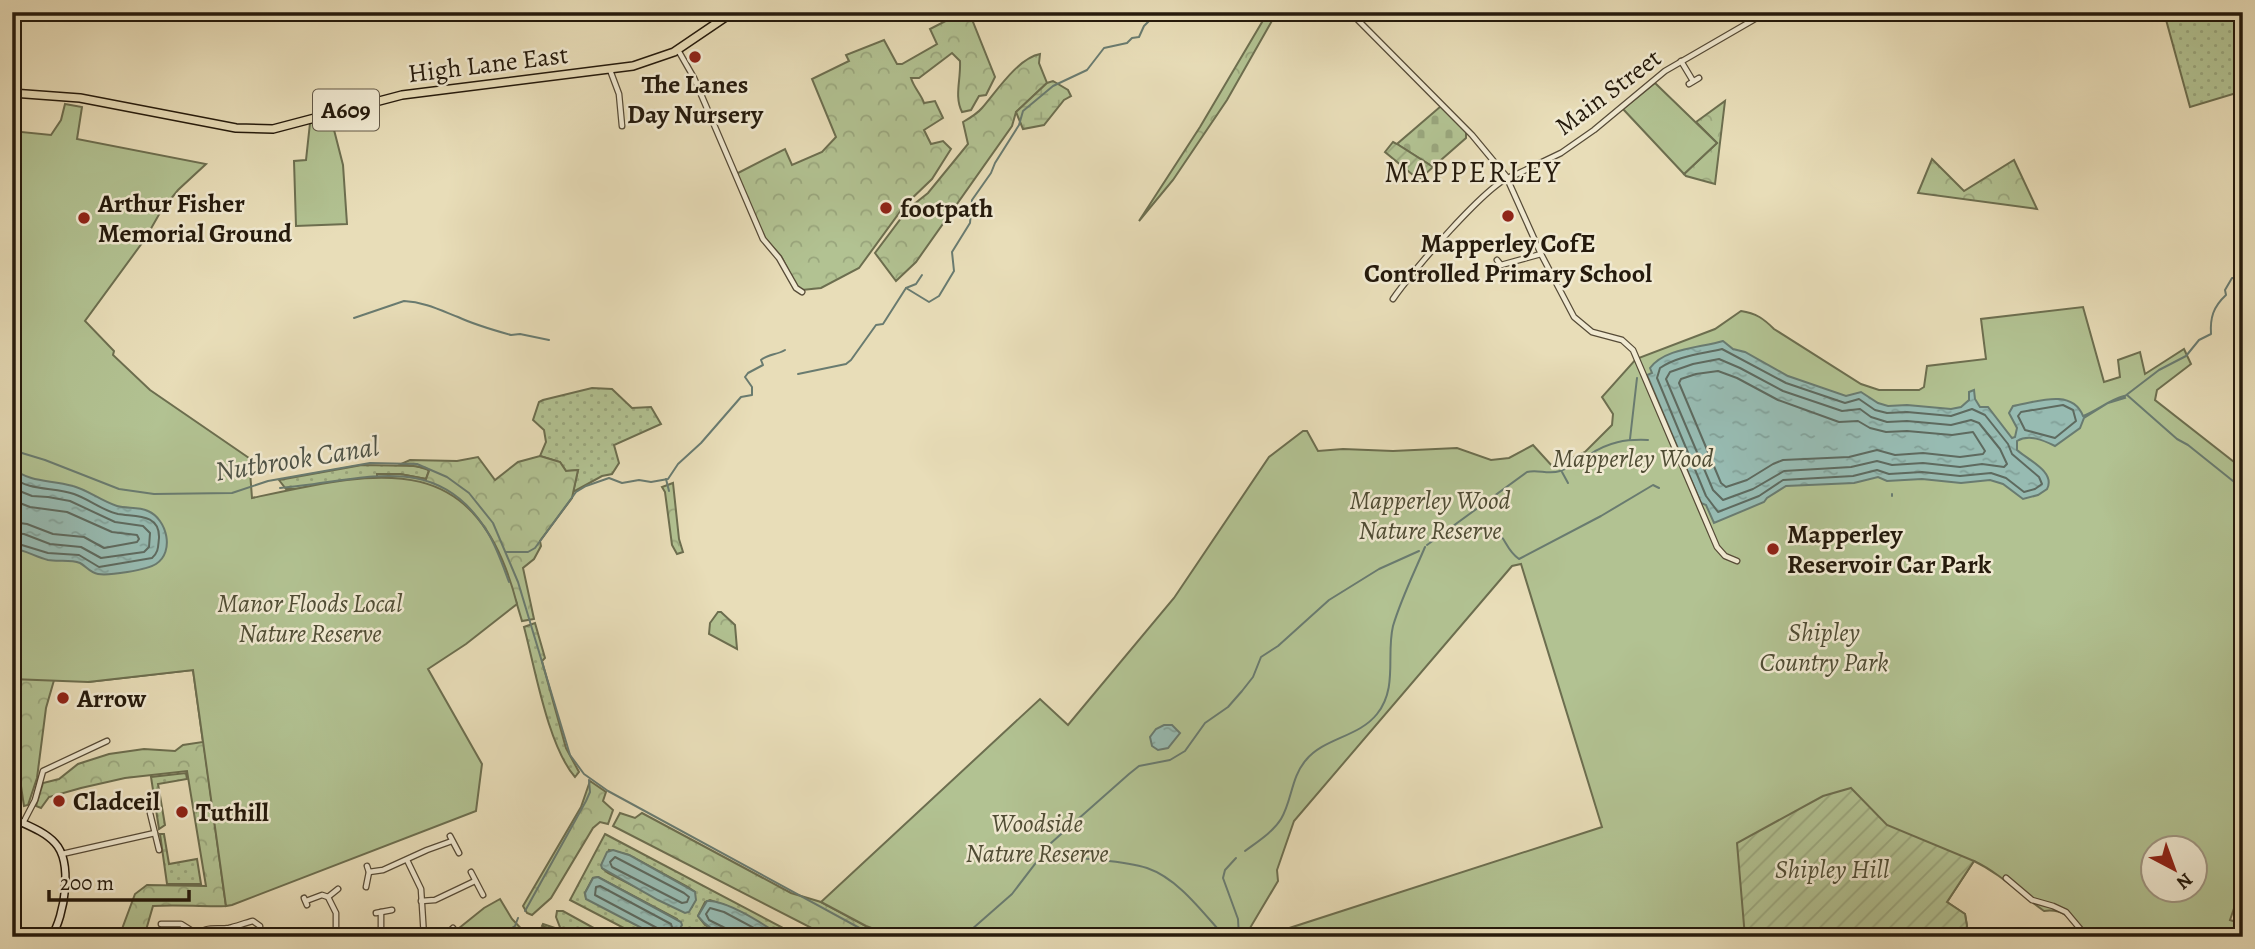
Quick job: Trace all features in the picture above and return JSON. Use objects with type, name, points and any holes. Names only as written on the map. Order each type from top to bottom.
[{"type":"main road","name":"A609","points":[[678,50],[733,12]]},
{"type":"main road","name":"High Lane East","points":[[12,93],[80,98],[215,125],[264,129],[296,124],[404,95],[610,70],[656,60],[678,50]]},
{"type":"street","points":[[1350,12],[1473,135],[1506,176],[1567,306],[1582,326],[1592,332],[1622,340],[1633,350],[1717,547],[1725,556],[1737,561]]},
{"type":"street","name":"Main Street","points":[[1393,299],[1462,218],[1487,191],[1506,176],[1513,176],[1575,144],[1654,78],[1767,12]]},
{"type":"street","points":[[678,50],[694,78],[763,239],[779,258],[796,288],[802,292]]},
{"type":"street","points":[[1681,61],[1694,81]]},
{"type":"street","points":[[610,70],[619,94],[622,126]]},
{"type":"street","points":[[1497,260],[1501,265],[1541,254]]},
{"type":"street","points":[[23,823],[35,800],[43,771],[59,766],[107,741]]},
{"type":"street","points":[[150,813],[159,850]]},
{"type":"street","points":[[12,818],[47,835],[62,854],[65,873],[62,905],[51,937]]},
{"type":"street","points":[[62,854],[155,833]]},
{"type":"street","points":[[366,887],[368,869],[383,870],[451,838],[459,853]]},
{"type":"street","points":[[407,860],[420,887],[424,937]]},
{"type":"street","points":[[471,872],[483,895]]},
{"type":"street","points":[[2006,878],[2032,900],[2066,912],[2087,937]]},
{"type":"street","points":[[421,901],[435,900],[475,881]]},
{"type":"street","points":[[328,897],[338,889]]},
{"type":"street","points":[[306,901],[322,895],[328,897],[336,913],[336,937]]},
{"type":"street","points":[[381,937],[378,913],[392,910]]},
{"type":"street","points":[[177,914],[177,924]]},
{"type":"street","points":[[161,925],[185,925],[196,935],[207,929],[226,929],[253,921],[260,926],[260,937]]},
{"type":"street","points":[[444,937],[453,928]]},
{"type":"green space","points":[[963,12],[969,12],[995,77],[986,95],[979,96],[971,110],[962,112],[958,94],[960,61],[952,53],[919,78],[911,78],[924,103],[935,101],[943,118],[924,130],[931,144],[943,141],[951,149],[932,179],[905,205],[859,268],[821,288],[802,290],[797,287],[781,256],[765,238],[736,174],[785,149],[792,165],[822,152],[836,137],[812,79],[849,61],[846,55],[884,40],[897,64],[902,64],[937,44],[930,29]]},
{"type":"green space","points":[[1268,12],[1277,12],[1227,100],[1173,180],[1139,221],[1200,127]]},
{"type":"green space","points":[[2165,16],[2243,20],[2243,91],[2190,107]]},
{"type":"green space","points":[[1040,54],[1039,63],[1047,83],[1016,112],[1012,126],[916,262],[896,281],[875,253],[908,209],[928,193],[968,144],[963,122],[980,110],[1016,69]]},
{"type":"green space","points":[[1053,81],[1068,90],[1071,96],[1064,100],[1044,125],[1023,129],[1016,112],[1047,83]]},
{"type":"green space","points":[[1655,83],[1717,143],[1684,174],[1623,109]]},
{"type":"green space","points":[[1725,101],[1715,184],[1686,176],[1684,174],[1717,143],[1696,122]]},
{"type":"green space","name":"Manor Floods Local Nature Reserve","points":[[65,104],[82,107],[77,139],[206,164],[178,190],[161,211],[145,239],[85,321],[114,351],[113,355],[150,390],[249,458],[252,498],[342,481],[382,478],[418,481],[449,494],[476,517],[499,553],[517,604],[466,644],[428,669],[482,764],[476,811],[232,905],[226,906],[193,670],[88,682],[12,679],[12,131],[51,135],[61,120]]},
{"type":"green space","points":[[1441,106],[1466,131],[1466,138],[1433,167],[1397,144]]},
{"type":"green space","points":[[327,120],[332,122],[343,165],[347,224],[296,226],[294,161],[306,160],[310,123]]},
{"type":"green space","points":[[1393,142],[1433,167],[1419,180],[1385,152]]},
{"type":"green space","points":[[1932,159],[1964,191],[2014,160],[2037,209],[1918,193]]},
{"type":"green space","name":"Shipley Country Park","points":[[2083,307],[2104,382],[2120,377],[2118,360],[2140,352],[2145,374],[2184,349],[2191,364],[2157,390],[2155,400],[2243,469],[2243,882],[2230,920],[2243,924],[2243,937],[2085,937],[2068,917],[2058,912],[2044,911],[2002,878],[1974,861],[1947,902],[1965,914],[1967,926],[1964,934],[1967,937],[1270,937],[1274,933],[1602,827],[1521,564],[1512,566],[1294,821],[1277,870],[1278,881],[1250,928],[1248,937],[896,937],[866,926],[821,902],[1040,699],[1068,725],[1174,598],[1269,457],[1303,431],[1307,431],[1318,451],[1457,448],[1491,460],[1509,458],[1533,445],[1553,467],[1585,452],[1612,425],[1613,414],[1602,397],[1636,359],[1715,329],[1741,311],[1759,317],[1861,384],[1879,390],[1919,390],[1924,387],[1927,366],[1986,359],[1981,319]]},
{"type":"green space","points":[[592,388],[612,389],[632,408],[651,407],[661,424],[614,445],[619,463],[612,474],[602,476],[573,492],[578,470],[566,471],[560,462],[540,456],[546,442],[544,430],[533,420],[539,402]]},
{"type":"green space","points":[[540,456],[560,462],[566,471],[578,470],[572,498],[540,541],[541,546],[534,559],[523,568],[534,619],[522,621],[491,542],[377,480],[377,474],[400,474],[426,479],[429,471],[426,468],[401,464],[410,460],[457,461],[478,457],[495,480],[518,462]]},
{"type":"green space","points":[[362,465],[416,466],[429,470],[426,479],[400,474],[377,474],[377,480],[297,489],[286,489],[279,480]]},
{"type":"green space","points":[[673,483],[683,552],[677,554],[672,545],[665,492],[662,487]]},
{"type":"green space","points":[[718,612],[735,625],[737,649],[709,634],[710,623]]},
{"type":"green space","points":[[535,623],[545,658],[542,661],[566,748],[579,772],[575,777],[557,746],[538,684],[524,627]]},
{"type":"green space","points":[[61,656],[46,708],[37,778],[28,805],[24,806],[12,727],[12,675]]},
{"type":"green space","points":[[229,661],[204,746],[226,906],[153,906],[144,937],[119,937],[135,894],[147,885],[206,886],[187,771],[125,778],[81,788],[49,797],[41,808],[36,806],[43,783],[59,779],[78,764],[109,754],[144,749],[175,751],[183,745],[203,742],[193,670],[88,682]]},
{"type":"green space","points":[[186,773],[187,779],[158,784],[165,825],[159,829],[151,777]]},
{"type":"green space","points":[[590,781],[606,792],[603,801],[613,810],[608,824],[600,822],[593,828],[551,898],[532,915],[527,913],[523,906],[581,807]]},
{"type":"green space","name":"Shipley Hill","points":[[1851,788],[1887,825],[1974,861],[1947,902],[1965,914],[1967,926],[1964,934],[1967,937],[1745,937],[1737,843],[1823,796]]},
{"type":"green space","points":[[620,813],[635,818],[642,813],[791,893],[821,902],[866,926],[896,937],[829,937],[613,826]]},
{"type":"green space","points":[[160,834],[164,834],[169,864],[197,859],[201,884],[167,884]]},
{"type":"green space","points":[[605,834],[800,937],[783,937],[727,906],[710,900],[705,902],[698,916],[705,925],[727,937],[689,931],[685,937],[675,937],[680,926],[677,919],[598,877],[593,878],[585,893],[586,898],[660,937],[641,937],[570,900]],"holes":[[[609,850],[629,855],[695,892],[692,907],[689,910],[680,910],[602,868]]]},
{"type":"green space","points":[[500,899],[512,919],[529,937],[448,937],[484,908]]},
{"type":"green space","points":[[557,911],[563,911],[610,937],[571,937],[542,926],[543,924],[561,930],[556,917]]},
{"type":"water","points":[[1723,341],[1733,349],[1745,352],[1788,376],[1846,396],[1861,392],[1888,406],[1951,409],[1961,407],[1969,400],[1969,392],[1974,390],[1980,407],[1988,407],[2012,438],[2015,437],[2017,428],[2009,413],[2013,406],[2062,399],[2078,407],[2083,416],[2113,400],[2124,396],[2125,398],[2108,403],[2084,418],[2080,428],[2055,446],[2031,438],[2017,441],[2017,450],[2048,477],[2047,489],[2038,495],[2023,499],[2003,484],[1990,480],[1961,483],[1922,479],[1887,481],[1878,477],[1854,483],[1786,486],[1764,502],[1714,523],[1706,505],[1701,503],[1647,375],[1652,373],[1650,368],[1656,361],[1665,356]]},
{"type":"water","points":[[12,468],[34,479],[79,488],[117,506],[140,509],[155,515],[166,536],[167,544],[162,559],[145,568],[98,574],[76,562],[48,560],[12,548]]},
{"type":"water","points":[[1172,725],[1180,733],[1168,748],[1158,750],[1152,746],[1150,737],[1156,729]]},
{"type":"water","points":[[613,850],[629,855],[695,892],[696,900],[689,912],[685,913],[658,900],[602,868],[607,852]]},
{"type":"water","points":[[598,877],[681,922],[682,925],[675,936],[655,935],[586,899],[585,893],[593,878]]},
{"type":"water","points":[[707,901],[735,909],[783,937],[736,937],[715,931],[698,916]]},
{"type":"waterway","points":[[906,288],[929,302],[939,296],[954,271],[952,252],[970,223],[972,200],[1019,125],[1023,111],[1053,86],[1087,70],[1104,48],[1127,43],[1132,38],[1139,37],[1144,26],[1158,12]]},
{"type":"waterway","points":[[798,374],[846,364],[876,325],[883,324],[906,288],[916,284],[922,275]]},
{"type":"waterway","points":[[2125,396],[2159,370],[2186,356],[2199,340],[2211,334],[2213,313],[2226,295],[2225,290],[2232,278],[2243,278]]},
{"type":"waterway","points":[[354,318],[404,301],[432,307],[511,335],[520,334],[549,340]]},
{"type":"waterway","points":[[506,552],[528,552],[535,548],[576,492],[586,486],[609,478],[622,483],[668,479],[678,464],[701,443],[741,397],[752,395],[752,387],[745,377],[748,373],[763,365],[761,360],[764,358],[785,350]]},
{"type":"waterway","points":[[1630,439],[1637,378]]},
{"type":"waterway","points":[[2127,395],[2177,439],[2243,489]]},
{"type":"waterway","points":[[1427,545],[1527,472],[1560,471],[1610,444],[1648,440]]},
{"type":"waterway","name":"Nutbrook Canal","points":[[12,450],[119,489],[154,494],[232,493],[268,481],[370,463],[417,464],[447,477],[469,493],[493,523],[518,582],[570,755],[584,774],[608,791],[876,937]]},
{"type":"waterway","points":[[1562,472],[1568,483]]},
{"type":"waterway","points":[[280,488],[368,477],[421,479],[445,489],[468,506],[488,533],[509,582]]},
{"type":"waterway","points":[[666,479],[669,491]]},
{"type":"waterway","points":[[1496,531],[1519,559],[1653,485],[1659,488]]},
{"type":"waterway","points":[[1245,851],[1278,824],[1297,774],[1306,760],[1322,747],[1370,722],[1383,704],[1389,682],[1393,626],[1425,547]]},
{"type":"waterway","points":[[963,937],[1012,894],[1051,843],[1129,774],[1139,766],[1170,760],[1185,751],[1205,723],[1228,707],[1242,691],[1253,677],[1261,657],[1278,646],[1329,600],[1379,569],[1419,551]]},
{"type":"waterway","points":[[525,911],[586,801],[590,792],[589,780]]},
{"type":"waterway","points":[[1046,851],[1065,857]]},
{"type":"waterway","points":[[1081,858],[1131,864],[1159,873],[1180,888],[1225,937]]},
{"type":"waterway","points":[[1236,858],[1225,870],[1223,878],[1238,919],[1239,937]]},
{"type":"waterway","points":[[506,937],[507,931],[515,926],[518,918]]},
{"type":"place","name":"The Lanes Day Nursery","points":[[695,57]]},
{"type":"place","name":"footpath","points":[[886,208]]},
{"type":"place","name":"Mapperley CofE Controlled Primary School","points":[[1508,216]]},
{"type":"place","name":"Arthur Fisher Memorial Ground","points":[[84,218]]},
{"type":"place","name":"Mapperley Reservoir Car Park","points":[[1773,549]]},
{"type":"place","name":"Arrow","points":[[63,698]]},
{"type":"place","name":"Cladceil","points":[[59,801]]},
{"type":"place","name":"Tuthill","points":[[182,812]]},
{"type":"district","name":"MAPPERLEY","points":[[1473,172]]},
{"type":"park label","name":"Mapperley Wood","points":[[1633,458]]},
{"type":"park label","name":"Mapperley Wood Nature Reserve","points":[[1430,515]]},
{"type":"park label","name":"Woodside Nature Reserve","points":[[1037,838]]}]
